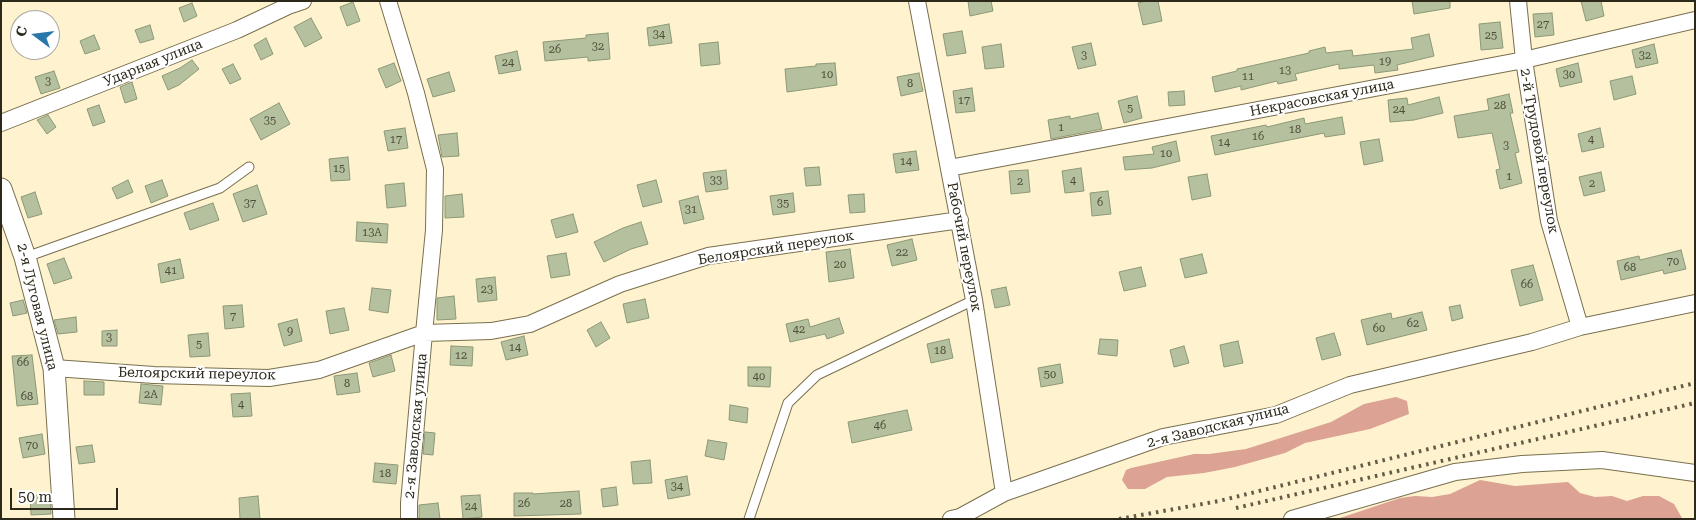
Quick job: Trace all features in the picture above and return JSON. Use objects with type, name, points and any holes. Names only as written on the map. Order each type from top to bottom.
[{"type":"street","name":"Ударная улица","points":[[1,123],[237,30],[303,1]]},
{"type":"street","points":[[388,1],[416,94],[435,169],[434,230],[424,333]]},
{"type":"street","name":"Рабочий переулок","points":[[917,1],[960,220],[1004,493]]},
{"type":"street","name":"2-й Трудовой переулок","points":[[1518,1],[1524,60],[1549,221],[1580,327]]},
{"type":"street","name":"Некрасовская улица","points":[[949,168],[1524,60],[1695,20]]},
{"type":"street","name":"2-я Луговая улица","points":[[1,189],[25,257],[54,368],[64,519]]},
{"type":"street","name":"Белоярский переулок","points":[[54,368],[154,375],[269,378],[319,370],[424,333],[491,330],[530,324],[620,284],[708,256],[960,220]]},
{"type":"street","name":"2-я Заводская улица","points":[[951,519],[960,517],[1004,493],[1163,437],[1276,415],[1350,385],[1532,342],[1580,327],[1695,303]]},
{"type":"street","name":"2-я Заводская улица","points":[[410,519],[409,503],[424,333]]},
{"type":"street","points":[[1292,519],[1455,472],[1522,464],[1602,460],[1695,473]]},
{"type":"lane","points":[[25,257],[220,188],[249,166]]},
{"type":"lane","points":[[748,519],[788,403],[817,376],[974,300]]},
{"type":"shaded area","points":[[1396,397],[1407,401],[1409,414],[1370,429],[1305,443],[1285,453],[1235,467],[1167,477],[1145,489],[1128,489],[1122,480],[1126,470],[1131,468],[1194,454],[1246,449],[1331,422],[1364,404]]},
{"type":"shaded area","points":[[1480,480],[1515,486],[1568,482],[1580,493],[1595,497],[1612,496],[1627,501],[1643,496],[1659,496],[1674,504],[1682,518],[1695,519],[1337,519],[1400,498],[1415,496],[1432,497],[1450,494]]},
{"type":"building","points":[[968,1],[991,1],[993,11],[970,16]]},
{"type":"building","points":[[1158,1],[1162,21],[1143,25],[1138,3]]},
{"type":"building","points":[[1412,1],[1450,1],[1450,8],[1414,14]]},
{"type":"building","points":[[1581,1],[1601,1],[1604,16],[1586,21]]},
{"type":"building","points":[[353,2],[360,21],[347,26],[340,7]]},
{"type":"building","points":[[192,3],[197,16],[184,22],[179,8]]},
{"type":"building","points":[[1552,13],[1554,35],[1535,37],[1533,14]]},
{"type":"building","points":[[311,18],[322,38],[305,47],[294,27]]},
{"type":"building","points":[[1500,22],[1503,48],[1481,50],[1479,24]]},
{"type":"building","points":[[669,24],[672,43],[649,46],[647,28]]},
{"type":"building","points":[[150,25],[154,39],[140,43],[135,30]]},
{"type":"building","points":[[962,31],[966,53],[947,56],[943,34]]},
{"type":"building","points":[[608,33],[610,59],[588,61],[588,57],[545,61],[543,42],[586,38],[586,35]]},
{"type":"building","points":[[1429,34],[1434,56],[1397,65],[1398,70],[1375,73],[1374,65],[1339,69],[1339,64],[1295,74],[1297,80],[1278,84],[1277,81],[1241,90],[1241,86],[1215,92],[1212,77],[1237,71],[1237,69],[1309,53],[1309,51],[1325,47],[1326,53],[1352,50],[1353,56],[1413,49],[1411,38]]},
{"type":"building","points":[[94,35],[100,49],[85,54],[80,41]]},
{"type":"building","points":[[266,38],[273,54],[261,60],[254,45]]},
{"type":"building","points":[[718,42],[720,64],[701,66],[699,44]]},
{"type":"building","points":[[1091,43],[1096,65],[1078,69],[1072,47]]},
{"type":"building","points":[[1001,44],[1004,67],[985,69],[982,47]]},
{"type":"building","points":[[1654,44],[1658,63],[1636,68],[1632,50]]},
{"type":"building","points":[[517,51],[521,70],[499,74],[495,56]]},
{"type":"building","points":[[192,60],[199,69],[179,85],[168,90],[162,76]]},
{"type":"building","points":[[394,63],[401,81],[386,88],[378,69]]},
{"type":"building","points":[[835,63],[837,85],[787,92],[785,69]]},
{"type":"building","points":[[1578,63],[1582,82],[1560,87],[1556,69]]},
{"type":"building","points":[[233,64],[241,79],[230,84],[222,69]]},
{"type":"building","points":[[54,71],[60,88],[41,94],[35,77]]},
{"type":"building","points":[[449,72],[455,91],[433,97],[427,79]]},
{"type":"building","points":[[919,73],[923,91],[901,96],[897,77]]},
{"type":"building","points":[[1632,76],[1636,94],[1614,100],[1610,81]]},
{"type":"building","points":[[132,82],[137,99],[125,103],[120,87]]},
{"type":"building","points":[[972,88],[975,111],[956,113],[953,91]]},
{"type":"building","points":[[1184,91],[1185,105],[1169,106],[1168,92]]},
{"type":"building","points":[[1509,94],[1513,113],[1510,113],[1519,152],[1515,153],[1522,183],[1500,189],[1496,170],[1500,169],[1492,133],[1458,138],[1454,116],[1489,110],[1487,99]]},
{"type":"building","points":[[1137,96],[1142,118],[1124,123],[1118,101]]},
{"type":"building","points":[[1439,97],[1443,113],[1414,120],[1390,122],[1388,100],[1407,98],[1408,105]]},
{"type":"building","points":[[279,103],[290,124],[261,140],[250,119]]},
{"type":"building","points":[[99,105],[105,122],[93,126],[87,109]]},
{"type":"building","points":[[1098,113],[1102,129],[1051,139],[1048,120],[1070,116],[1070,119]]},
{"type":"building","points":[[48,115],[56,127],[47,134],[37,120]]},
{"type":"building","points":[[1342,117],[1345,134],[1325,137],[1324,133],[1215,155],[1211,136],[1266,125],[1267,127],[1304,118],[1305,124]]},
{"type":"building","points":[[405,128],[408,148],[388,151],[384,131]]},
{"type":"building","points":[[1600,128],[1604,147],[1582,152],[1578,134]]},
{"type":"building","points":[[457,133],[459,156],[442,157],[438,135]]},
{"type":"building","points":[[1379,139],[1383,161],[1364,165],[1360,142]]},
{"type":"building","points":[[1176,141],[1180,161],[1152,168],[1125,170],[1123,157],[1154,154],[1152,147]]},
{"type":"building","points":[[916,151],[919,170],[896,173],[893,154]]},
{"type":"building","points":[[348,157],[350,180],[331,181],[329,159]]},
{"type":"building","points":[[819,167],[821,185],[806,186],[804,168]]},
{"type":"building","points":[[1081,168],[1084,191],[1065,193],[1062,171]]},
{"type":"building","points":[[726,170],[728,189],[706,192],[703,173]]},
{"type":"building","points":[[1028,170],[1030,192],[1011,194],[1009,171]]},
{"type":"building","points":[[1601,172],[1605,191],[1584,196],[1579,177]]},
{"type":"building","points":[[1207,174],[1211,196],[1192,200],[1188,177]]},
{"type":"building","points":[[128,180],[133,192],[117,199],[112,188]]},
{"type":"building","points":[[162,180],[168,196],[151,203],[145,186]]},
{"type":"building","points":[[656,180],[662,202],[643,207],[637,185]]},
{"type":"building","points":[[404,183],[406,206],[387,208],[385,185]]},
{"type":"building","points":[[257,185],[267,214],[243,222],[233,194]]},
{"type":"building","points":[[1108,191],[1111,214],[1092,216],[1090,193]]},
{"type":"building","points":[[35,192],[42,214],[28,218],[21,197]]},
{"type":"building","points":[[793,193],[795,212],[773,215],[770,196]]},
{"type":"building","points":[[462,194],[464,217],[445,218],[445,196]]},
{"type":"building","points":[[864,194],[865,212],[850,213],[848,195]]},
{"type":"building","points":[[698,196],[704,219],[684,224],[679,201]]},
{"type":"building","points":[[213,203],[219,220],[190,230],[184,213]]},
{"type":"building","points":[[573,214],[578,232],[556,238],[551,220]]},
{"type":"building","points":[[357,222],[388,224],[387,243],[356,241]]},
{"type":"building","points":[[641,222],[648,244],[631,249],[604,262],[594,242],[623,228]]},
{"type":"building","points":[[912,239],[917,260],[892,266],[887,245]]},
{"type":"building","points":[[850,249],[854,278],[829,282],[826,252]]},
{"type":"building","points":[[1681,250],[1686,269],[1664,274],[1663,270],[1621,280],[1617,261],[1639,256],[1640,260]]},
{"type":"building","points":[[566,253],[570,275],[551,278],[547,256]]},
{"type":"building","points":[[1202,254],[1207,273],[1185,278],[1180,259]]},
{"type":"building","points":[[64,258],[72,278],[54,284],[47,264]]},
{"type":"building","points":[[180,259],[184,278],[161,283],[158,264]]},
{"type":"building","points":[[1533,265],[1543,300],[1520,306],[1511,270]]},
{"type":"building","points":[[1141,267],[1146,286],[1124,291],[1119,272]]},
{"type":"building","points":[[495,277],[497,300],[478,302],[476,279]]},
{"type":"building","points":[[1006,287],[1010,305],[995,308],[991,290]]},
{"type":"building","points":[[372,288],[391,290],[388,313],[369,310]]},
{"type":"building","points":[[454,296],[456,319],[437,320],[437,298]]},
{"type":"building","points":[[645,299],[649,318],[627,323],[623,304]]},
{"type":"building","points":[[23,300],[27,313],[13,316],[10,303]]},
{"type":"building","points":[[242,305],[244,327],[225,329],[223,306]]},
{"type":"building","points":[[1460,305],[1463,318],[1452,321],[1449,307]]},
{"type":"building","points":[[344,308],[349,330],[330,334],[326,311]]},
{"type":"building","points":[[1422,312],[1427,330],[1367,345],[1361,320],[1391,313],[1392,319]]},
{"type":"building","points":[[76,317],[77,332],[58,334],[54,320]]},
{"type":"building","points":[[839,318],[844,333],[827,339],[825,334],[790,342],[786,324],[808,319],[810,327]]},
{"type":"building","points":[[297,319],[302,341],[284,346],[278,324]]},
{"type":"building","points":[[601,322],[610,338],[596,347],[587,330]]},
{"type":"building","points":[[117,330],[117,346],[102,346],[102,331]]},
{"type":"building","points":[[208,333],[210,356],[190,357],[188,335]]},
{"type":"building","points":[[1334,333],[1341,355],[1322,360],[1316,338]]},
{"type":"building","points":[[524,336],[528,355],[506,360],[501,342]]},
{"type":"building","points":[[949,339],[953,358],[931,363],[927,344]]},
{"type":"building","points":[[1100,339],[1118,340],[1117,356],[1098,354]]},
{"type":"building","points":[[1238,341],[1243,363],[1224,367],[1220,345]]},
{"type":"building","points":[[451,346],[473,347],[472,366],[450,365]]},
{"type":"building","points":[[1184,346],[1189,363],[1174,367],[1170,350]]},
{"type":"building","points":[[32,355],[38,404],[17,406],[12,356]]},
{"type":"building","points":[[391,355],[395,371],[373,377],[369,363]]},
{"type":"building","points":[[1060,364],[1063,383],[1041,387],[1038,368]]},
{"type":"building","points":[[748,367],[771,367],[770,387],[748,386]]},
{"type":"building","points":[[357,373],[360,392],[337,395],[334,376]]},
{"type":"building","points":[[84,381],[104,382],[104,395],[84,395]]},
{"type":"building","points":[[141,384],[163,386],[161,405],[139,403]]},
{"type":"building","points":[[250,393],[252,416],[233,417],[231,394]]},
{"type":"building","points":[[730,405],[748,408],[747,423],[729,420]]},
{"type":"building","points":[[907,410],[912,430],[852,443],[848,422]]},
{"type":"building","points":[[425,432],[435,433],[433,455],[423,454]]},
{"type":"building","points":[[42,434],[45,454],[23,458],[19,438]]},
{"type":"building","points":[[708,440],[727,443],[724,460],[705,456]]},
{"type":"building","points":[[92,445],[95,462],[79,464],[76,447]]},
{"type":"building","points":[[650,460],[652,483],[633,484],[631,462]]},
{"type":"building","points":[[375,463],[398,465],[396,484],[373,482]]},
{"type":"building","points":[[687,476],[690,495],[668,499],[665,480]]},
{"type":"building","points":[[616,487],[618,505],[603,507],[601,489]]},
{"type":"building","points":[[579,491],[581,514],[514,516],[514,493],[533,494]]},
{"type":"building","points":[[50,494],[51,514],[31,515],[30,496]]},
{"type":"building","points":[[480,495],[482,517],[463,519],[461,496]]},
{"type":"building","points":[[258,496],[260,519],[240,519],[239,498]]},
{"type":"building","points":[[438,503],[440,519],[419,519],[419,505]]},
{"type":"railway","points":[[1119,519],[1219,501],[1695,383]]},
{"type":"railway","points":[[1236,508],[1695,403]]}]
